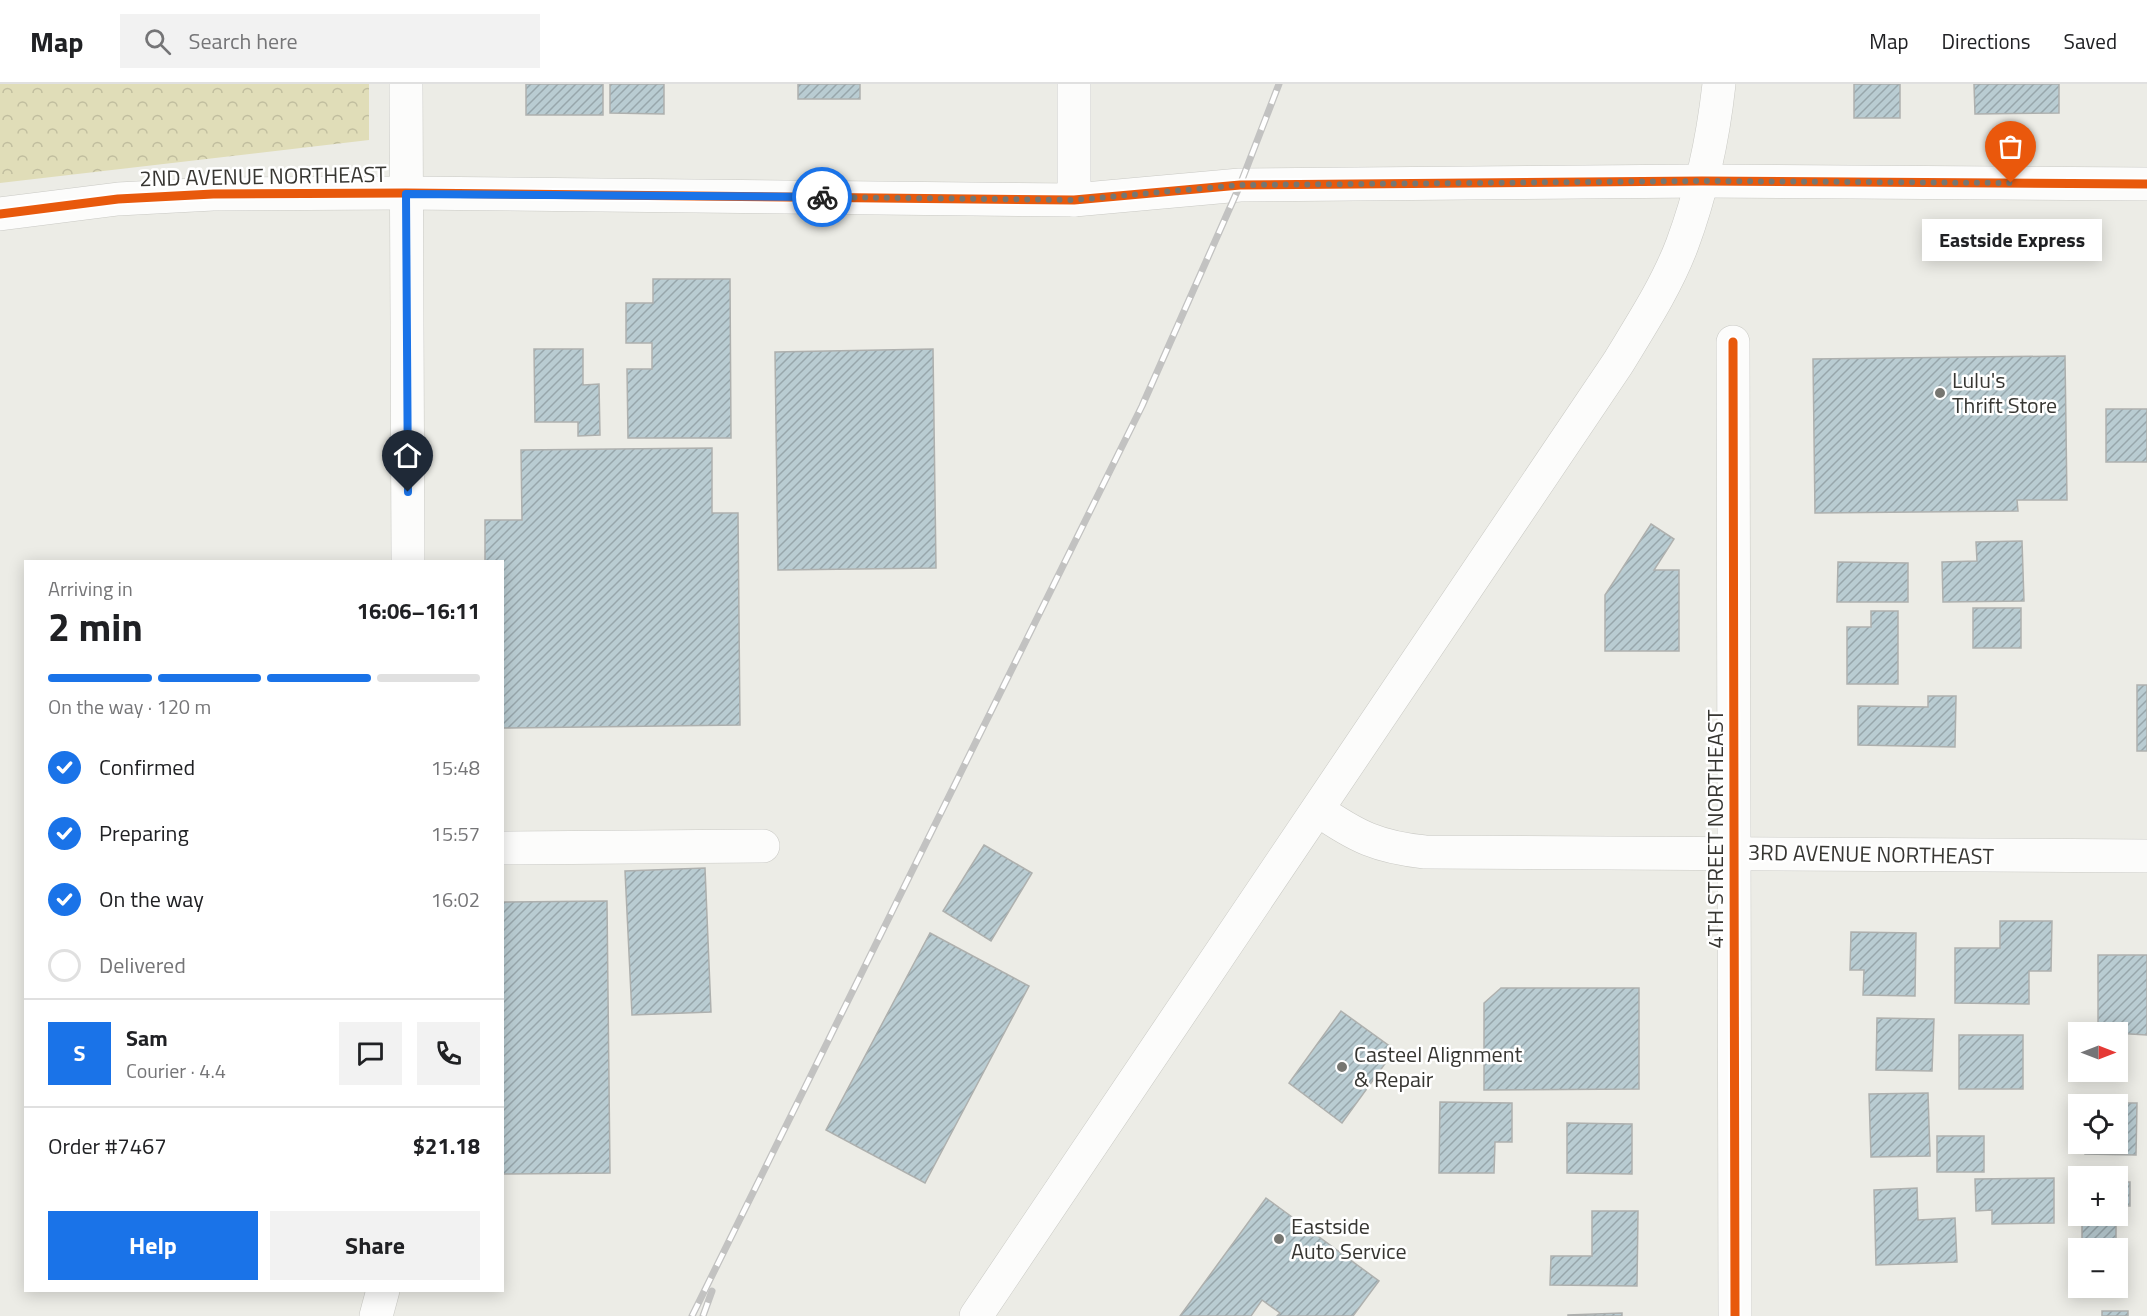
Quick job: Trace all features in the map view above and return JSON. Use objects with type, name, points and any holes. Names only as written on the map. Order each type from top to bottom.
[{"type":"street","points":[[406,84],[408,560]]},
{"type":"street","points":[[1074,84],[1074,200]]},
{"type":"street","points":[[976,1316],[1618,363],[1656,300],[1681,247],[1702,181],[1719,84]]},
{"type":"street","name":"2ND AVENUE NORTHEAST","points":[[0,214],[118,199],[213,194],[1074,200],[1240,185],[1702,181],[2147,184]]},
{"type":"street","name":"4TH STREET NORTHEAST","points":[[1733,342],[1735,1316]]},
{"type":"street","name":"3RD AVENUE NORTHEAST","points":[[1318,810],[1343,828],[1370,841],[1415,851],[2147,856]]},
{"type":"street","points":[[504,848],[763,846]]},
{"type":"street","points":[[376,1316],[382,1292]]},
{"type":"green space","points":[[0,84],[369,84],[369,140],[0,183]]},
{"type":"building","points":[[526,84],[603,84],[603,115],[526,115]]},
{"type":"building","points":[[610,84],[664,84],[664,114],[610,113]]},
{"type":"building","points":[[798,84],[860,84],[860,99],[798,99]]},
{"type":"building","points":[[1854,84],[1900,84],[1900,118],[1854,118]]},
{"type":"building","points":[[1974,84],[2059,84],[2059,113],[1975,114]]},
{"type":"building","points":[[653,279],[730,279],[731,438],[628,438],[627,369],[652,369],[652,343],[626,343],[626,303],[653,303]]},
{"type":"building","points":[[534,349],[583,349],[583,385],[599,384],[600,435],[578,436],[578,422],[535,422]]},
{"type":"building","points":[[933,349],[936,568],[778,570],[775,352]]},
{"type":"building","points":[[2065,356],[2067,500],[2017,500],[2018,511],[1815,513],[1813,359]]},
{"type":"building","points":[[2106,409],[2147,409],[2147,462],[2106,462]]},
{"type":"building","points":[[712,448],[712,513],[738,513],[740,725],[504,728],[504,560],[485,560],[485,520],[522,520],[521,450]]},
{"type":"building","points":[[1651,524],[1674,539],[1654,570],[1679,570],[1679,651],[1605,651],[1605,595]]},
{"type":"building","points":[[2022,541],[2024,601],[1943,602],[1942,562],[1977,561],[1976,542]]},
{"type":"building","points":[[1838,562],[1908,563],[1908,602],[1837,602]]},
{"type":"building","points":[[1973,608],[2021,608],[2021,648],[1973,648]]},
{"type":"building","points":[[1871,611],[1898,611],[1898,684],[1847,684],[1847,627],[1871,627]]},
{"type":"building","points":[[2137,685],[2147,685],[2147,751],[2137,751]]},
{"type":"building","points":[[1928,696],[1956,696],[1955,747],[1858,745],[1858,706],[1928,707]]},
{"type":"building","points":[[984,845],[1032,873],[991,941],[943,911]]},
{"type":"building","points":[[705,868],[711,1012],[632,1015],[625,871]]},
{"type":"building","points":[[607,901],[610,1173],[504,1174],[504,902]]},
{"type":"building","points":[[2000,921],[2052,921],[2051,971],[2029,971],[2029,1004],[1955,1003],[1955,948],[2000,948]]},
{"type":"building","points":[[1851,932],[1916,933],[1915,996],[1863,995],[1864,970],[1850,970]]},
{"type":"building","points":[[930,933],[1029,986],[925,1183],[826,1130]]},
{"type":"building","points":[[2098,955],[2147,955],[2147,1035],[2128,1034],[2128,1022],[2098,1022]]},
{"type":"building","points":[[1501,988],[1639,988],[1639,1089],[1484,1090],[1484,1003]]},
{"type":"building","name":"Casteel Alignment & Repair","points":[[1341,1011],[1395,1050],[1342,1123],[1289,1083]]},
{"type":"building","points":[[1877,1018],[1934,1019],[1932,1071],[1876,1070]]},
{"type":"building","points":[[1959,1035],[2023,1035],[2023,1089],[1959,1089]]},
{"type":"building","points":[[1928,1093],[1930,1156],[1871,1157],[1869,1094]]},
{"type":"building","points":[[1440,1102],[1512,1103],[1512,1142],[1495,1142],[1494,1173],[1439,1173]]},
{"type":"building","points":[[2128,1103],[2137,1103],[2136,1155],[2085,1154],[2128,1154]]},
{"type":"building","points":[[1567,1123],[1632,1124],[1632,1174],[1567,1173]]},
{"type":"building","points":[[1937,1136],[1984,1136],[1984,1172],[1937,1172]]},
{"type":"building","points":[[2054,1178],[2054,1223],[1992,1224],[1992,1210],[1976,1211],[1975,1179]]},
{"type":"building","points":[[2128,1182],[2130,1182],[2130,1206],[2128,1206]]},
{"type":"building","points":[[1917,1188],[1918,1220],[1955,1218],[1957,1262],[1876,1265],[1874,1190]]},
{"type":"building","name":"Eastside Auto Service","points":[[1266,1198],[1379,1281],[1353,1316],[1277,1316],[1280,1313],[1262,1300],[1251,1316],[1180,1316]]},
{"type":"building","points":[[1592,1211],[1638,1211],[1637,1286],[1550,1285],[1551,1256],[1592,1256]]},
{"type":"building","points":[[2082,1226],[2116,1226],[2116,1238],[2082,1238]]},
{"type":"building","points":[[2102,1311],[2128,1311],[2128,1316],[2102,1316]]},
{"type":"building","points":[[1622,1313],[1622,1316],[1568,1316],[1568,1315]]},
{"type":"railway","points":[[692,1316],[1142,406],[1240,185],[1279,84]]},
{"type":"railway","points":[[703,1316],[712,1291]]},
{"type":"cycle path","points":[[0,214],[118,199],[213,194],[406,193],[1074,200],[1240,185],[1702,181],[2147,184]]},
{"type":"cycle path","points":[[1733,342],[1735,1316]]},
{"type":"way so far","points":[[822,197],[1074,200],[1240,185],[1702,181],[2011,183]]},
{"type":"place","name":"Eastside Express","points":[[2011,183]]},
{"type":"place","name":"Lulu's Thrift Store","points":[[1940,393]]},
{"type":"place","name":"Casteel Alignment & Repair","points":[[1342,1067]]},
{"type":"place","name":"Eastside Auto Service","points":[[1279,1239]]},
{"type":"route","points":[[408,492],[406,194],[822,197]]}]
